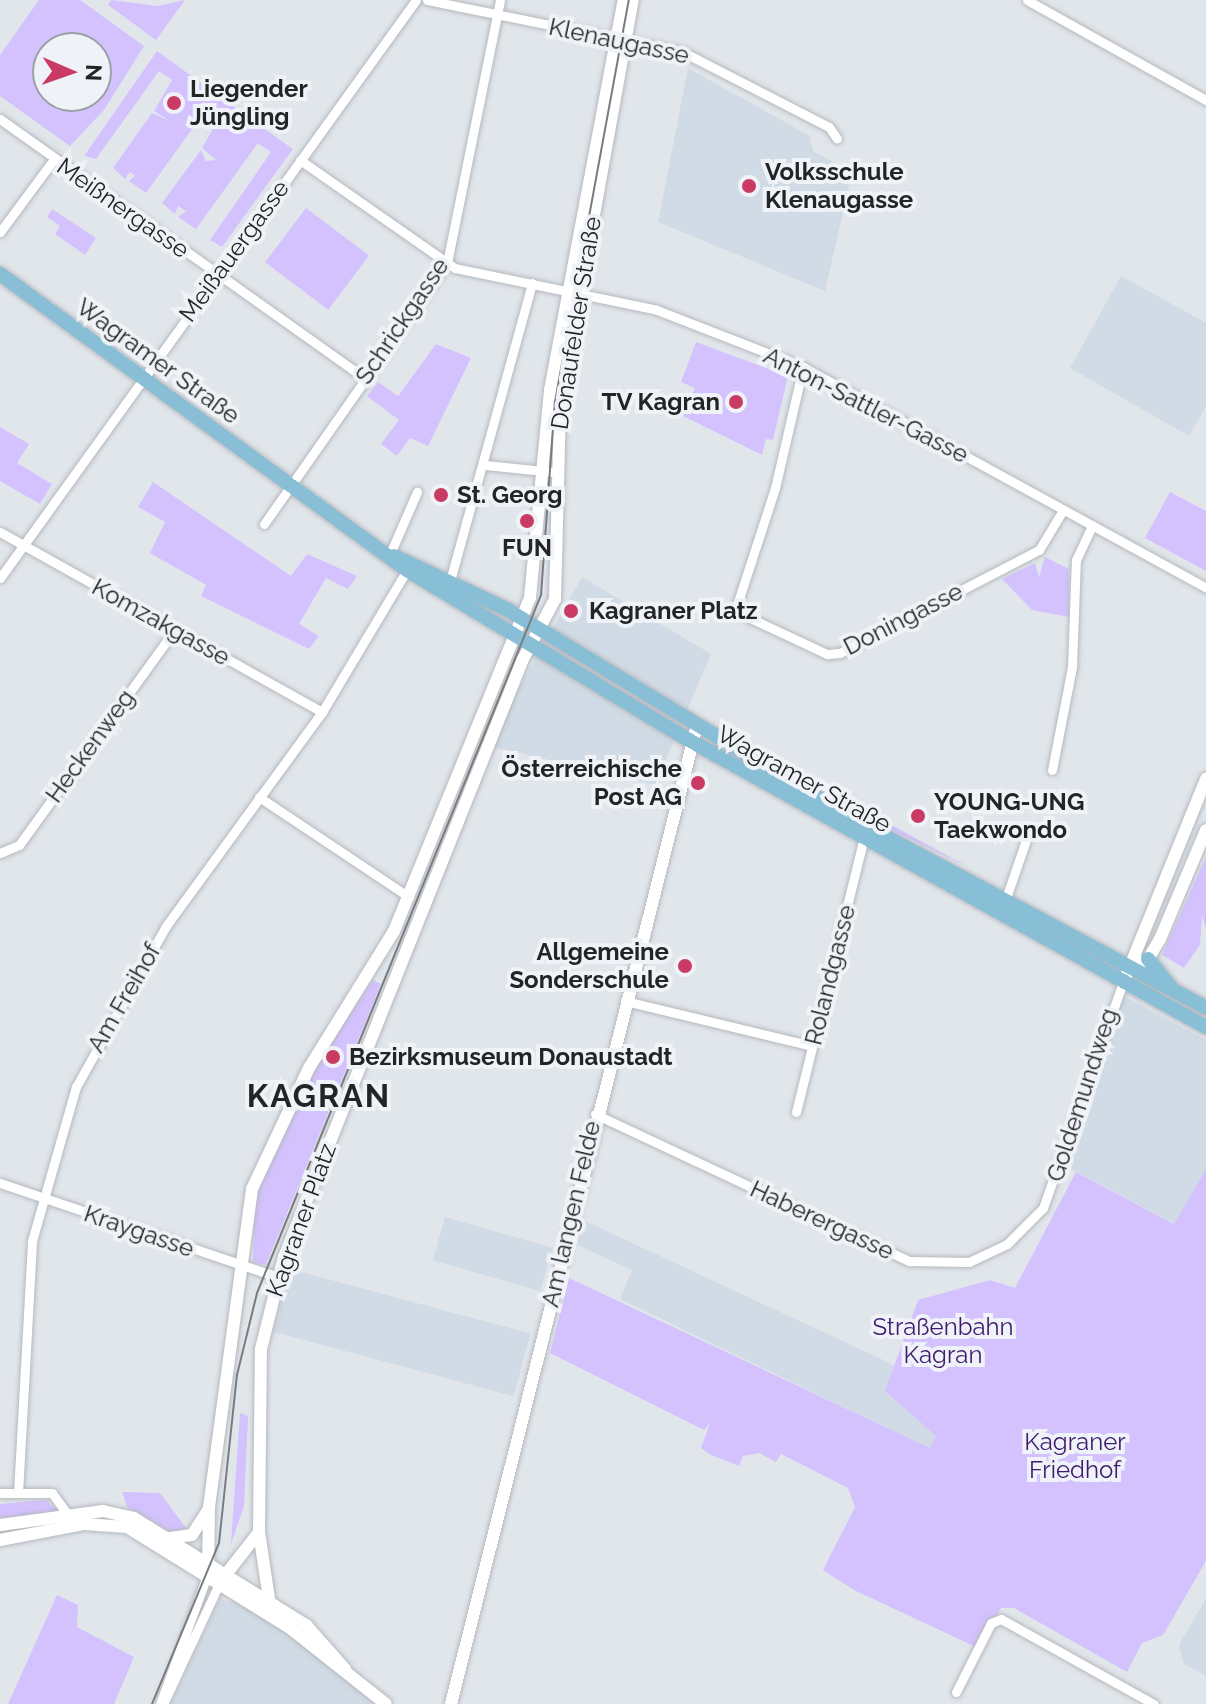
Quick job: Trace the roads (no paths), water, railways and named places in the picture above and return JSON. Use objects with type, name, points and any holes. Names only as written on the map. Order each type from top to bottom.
[{"type":"main road","name":"Donaufelder Straße","points":[[621,41],[624,0]]},
{"type":"main road","name":"Donaufelder Straße","points":[[516,635],[522,619],[550,472],[572,291],[621,41],[633,0]]},
{"type":"main road","name":"Wagramer Straße","points":[[0,274],[390,554],[407,570],[516,635],[537,637],[697,725],[1005,901],[1206,1027]]},
{"type":"main road","name":"Donaufelder Straße","points":[[537,637],[557,588],[550,472]]},
{"type":"main road","name":"Wagramer Straße","points":[[390,554],[522,619],[537,637],[689,740],[864,838],[1126,976],[1173,990],[1206,1008]]},
{"type":"main road","name":"Kagraner Platz","points":[[215,1571],[209,1507],[244,1266],[246,1209],[258,1172],[309,1068],[376,967],[409,897],[516,635]]},
{"type":"main road","name":"Kagraner Platz","points":[[269,1599],[259,1532],[261,1349],[278,1277],[537,637]]},
{"type":"main road","name":"Am langen Felde","points":[[451,1704],[623,1001],[689,740],[697,725]]},
{"type":"main road","points":[[1126,976],[1206,779]]},
{"type":"main road","points":[[1126,976],[1148,959],[1206,830]]},
{"type":"main road","points":[[1148,959],[1173,990]]},
{"type":"main road","points":[[168,1538],[192,1535],[209,1507]]},
{"type":"main road","points":[[0,1525],[119,1513],[168,1538],[215,1571],[345,1669],[386,1704]]},
{"type":"main road","points":[[0,1540],[72,1520],[127,1527],[269,1599],[306,1625],[345,1669]]},
{"type":"main road","points":[[215,1571],[259,1532]]},
{"type":"street","name":"Klenaugasse","points":[[427,0],[710,62],[829,127],[837,139]]},
{"type":"street","name":"Schrickgasse","points":[[290,484],[447,263],[500,0]]},
{"type":"street","points":[[1027,0],[1206,100]]},
{"type":"street","name":"Meißauergasse","points":[[0,578],[142,376],[414,2]]},
{"type":"street","name":"Meißnergasse","points":[[0,119],[364,378]]},
{"type":"street","points":[[0,232],[54,159]]},
{"type":"street","name":"Anton-Sattler-Gasse","points":[[300,160],[447,263],[669,314],[803,367],[1206,588]]},
{"type":"street","points":[[450,581],[485,465],[532,283]]},
{"type":"street","name":"Doningasse","points":[[803,367],[775,488],[735,611],[827,654],[840,653],[1039,550],[1063,510]]},
{"type":"street","points":[[485,465],[550,472]]},
{"type":"street","points":[[264,524],[290,484]]},
{"type":"street","points":[[390,554],[417,492]]},
{"type":"street","points":[[1052,770],[1072,667],[1076,560],[1092,525]]},
{"type":"street","name":"Komzakgasse","points":[[0,532],[322,712]]},
{"type":"street","name":"Am Freihof","points":[[18,1493],[27,1276],[41,1197],[104,1029],[259,797],[322,712],[407,570]]},
{"type":"street","name":"Heckenweg","points":[[0,853],[19,845],[174,631]]},
{"type":"street","points":[[259,797],[409,897]]},
{"type":"street","points":[[1005,901],[1027,837]]},
{"type":"street","name":"Rolandgasse","points":[[796,1112],[864,838]]},
{"type":"street","name":"Goldemundweg","points":[[1043,1208],[1126,976]]},
{"type":"street","points":[[623,1001],[812,1046]]},
{"type":"street","name":"Haberergasse","points":[[595,1114],[916,1264],[982,1258],[1019,1235],[1043,1208]]},
{"type":"street","name":"Kraygasse","points":[[0,1183],[278,1277]]},
{"type":"street","points":[[0,1493],[52,1493],[72,1520]]},
{"type":"street","points":[[162,1704],[215,1571]]},
{"type":"street","points":[[162,1704],[215,1571]]},
{"type":"street","points":[[956,1692],[997,1620],[1154,1704]]},
{"type":"tram line","points":[[152,1704],[219,1543],[237,1375],[257,1293],[541,595],[555,402],[629,0]]},
{"type":"place","name":"Liegender Jüngling","points":[[174,103]]},
{"type":"place","name":"Volksschule Klenaugasse","points":[[749,186]]},
{"type":"place","name":"TV Kagran","points":[[736,402]]},
{"type":"place","name":"St. Georg","points":[[441,495]]},
{"type":"place","name":"FUN","points":[[527,521]]},
{"type":"place","name":"Kagraner Platz","points":[[571,611]]},
{"type":"place","name":"Österreichische Post AG","points":[[698,783]]},
{"type":"place","name":"YOUNG-UNG Taekwondo","points":[[918,816]]},
{"type":"place","name":"Allgemeine Sonderschule","points":[[685,966]]},
{"type":"place","name":"Bezirksmuseum Donaustadt","points":[[333,1057]]},
{"type":"district","name":"KAGRAN","points":[[319,1096]]},
{"type":"park label","name":"Straßenbahn Kagran","points":[[943,1341]]},
{"type":"park label","name":"Kagraner Friedhof","points":[[1075,1456]]}]
